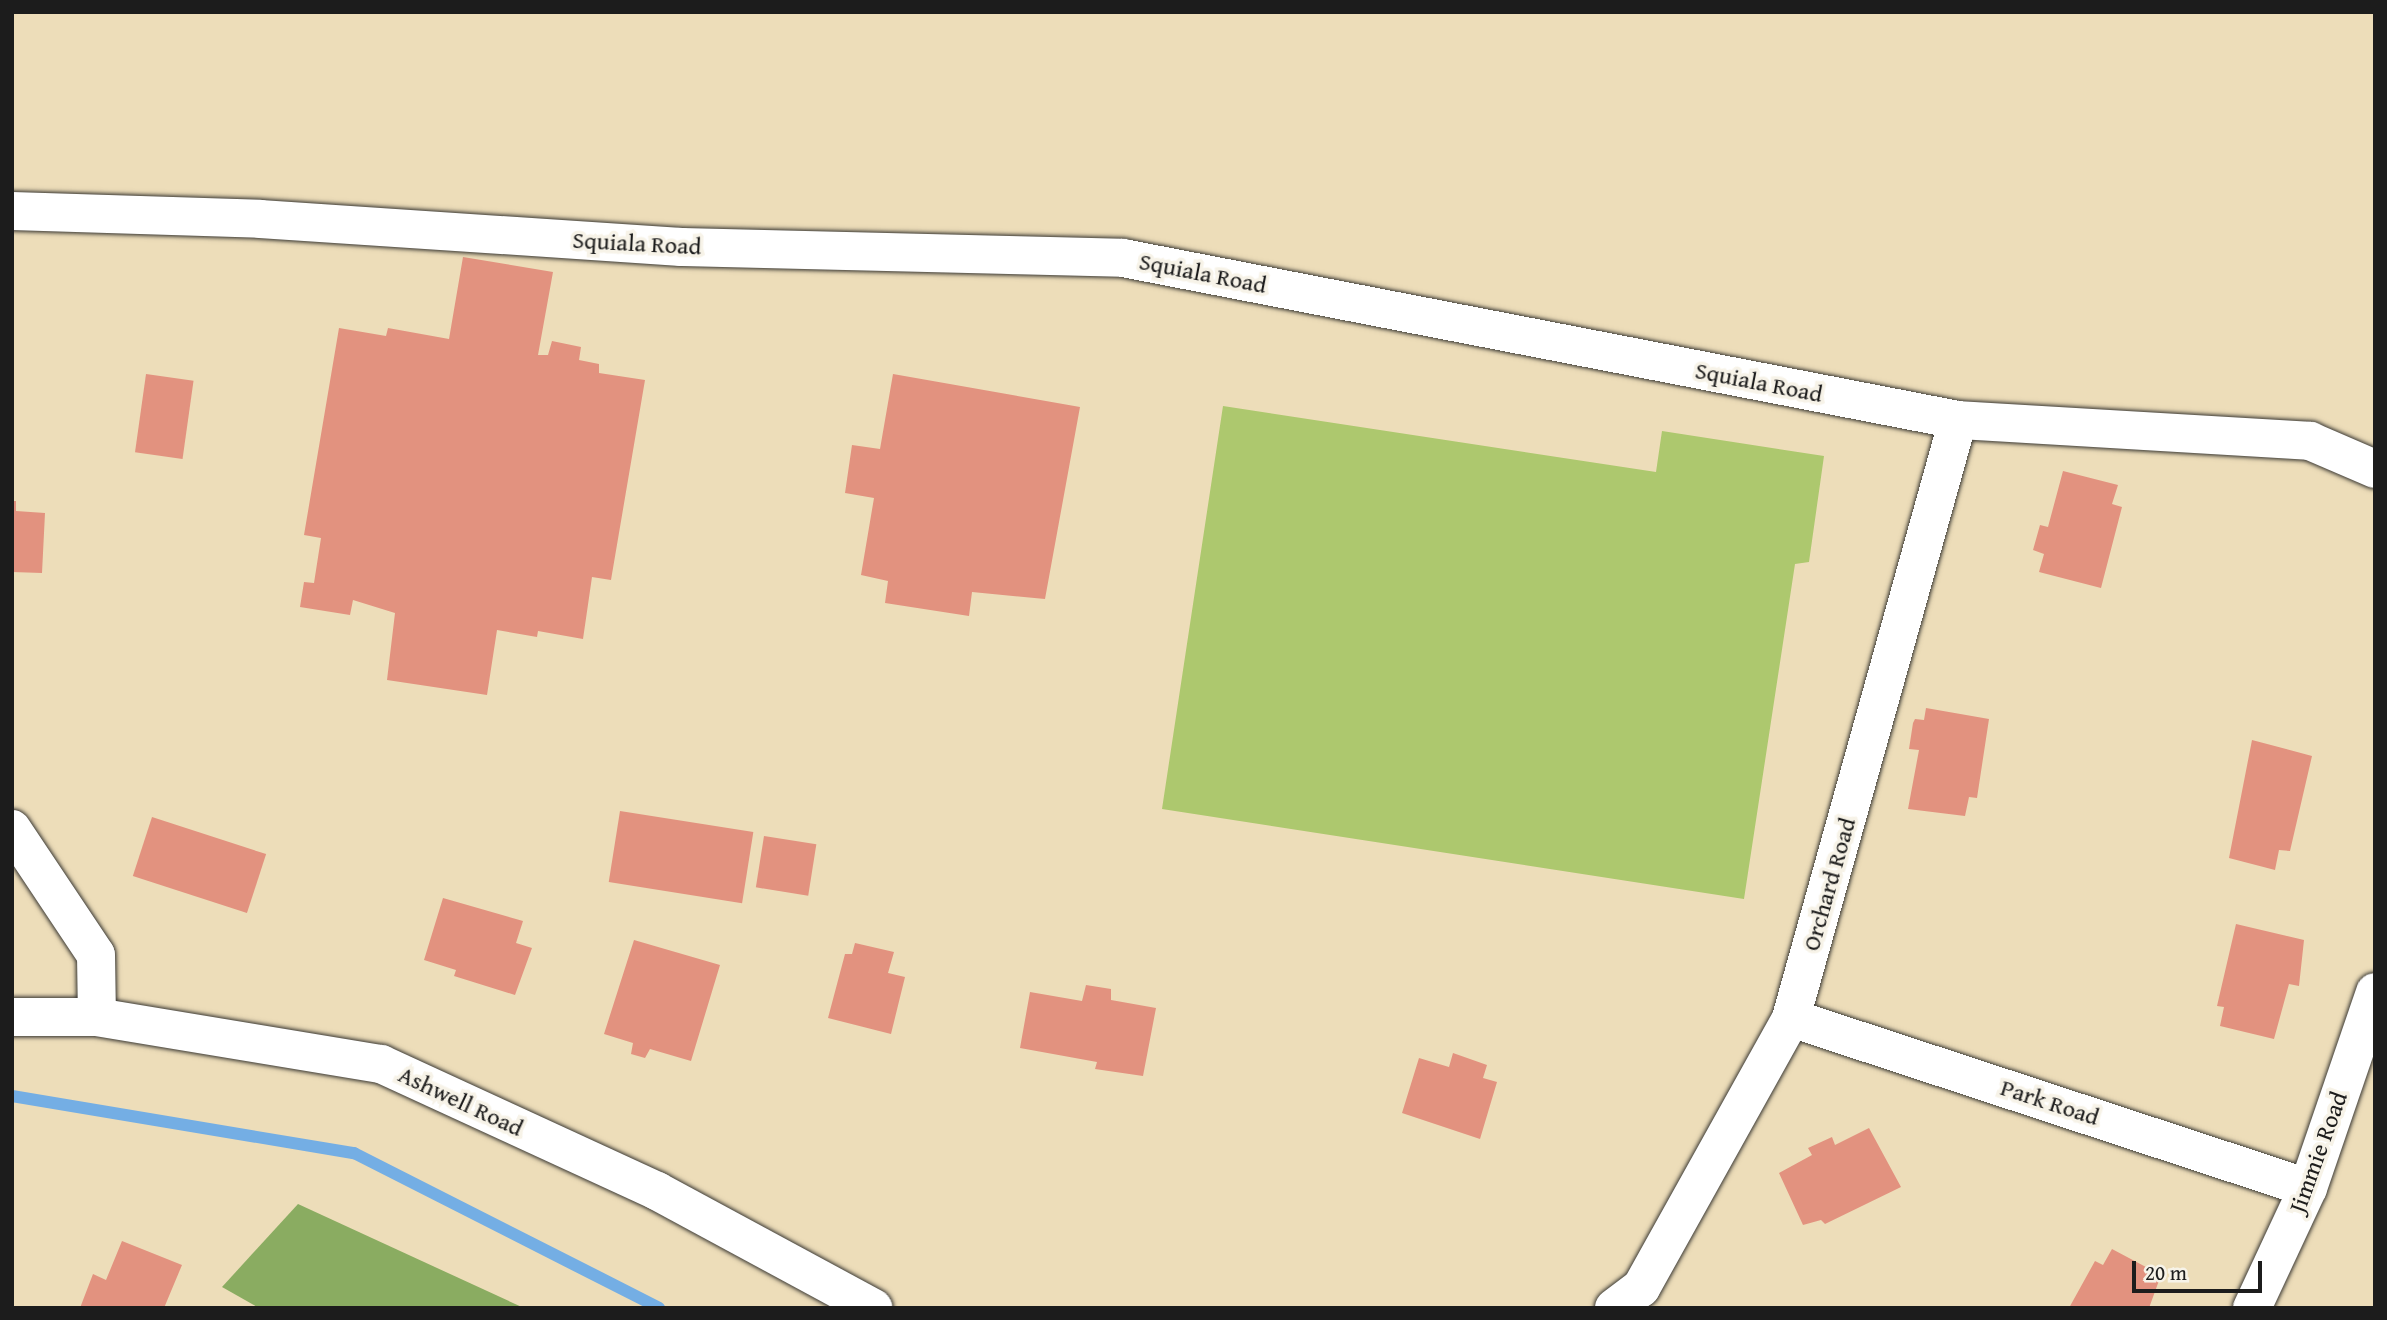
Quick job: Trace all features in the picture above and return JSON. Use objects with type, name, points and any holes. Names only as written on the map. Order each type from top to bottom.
[{"type":"street","name":"Squiala Road","points":[[12,211],[260,219],[681,247],[1123,258],[1958,420],[2310,441],[2375,469]]},
{"type":"street","name":"Orchard Road","points":[[1614,1308],[1641,1288],[1791,1018],[1958,420]]},
{"type":"street","points":[[12,829],[96,955],[97,1017]]},
{"type":"street","name":"Jimmie Road","points":[[2252,1308],[2308,1188],[2375,992]]},
{"type":"street","name":"Ashwell Road","points":[[12,1017],[97,1017],[380,1064],[657,1191],[873,1308]]},
{"type":"street","name":"Park Road","points":[[1791,1018],[2308,1188]]},
{"type":"green space","points":[[1223,406],[1656,472],[1662,431],[1824,456],[1809,562],[1795,564],[1744,899],[1162,809]]},
{"type":"green space","points":[[298,1204],[524,1308],[259,1308],[222,1287]]},
{"type":"building","points":[[463,257],[553,272],[538,355],[548,355],[552,341],[581,347],[579,360],[599,364],[599,373],[645,380],[611,580],[592,577],[583,639],[538,631],[537,637],[497,630],[487,695],[387,680],[395,613],[353,600],[350,615],[300,607],[304,582],[314,583],[321,538],[304,535],[339,328],[386,336],[388,328],[449,339]]},
{"type":"building","points":[[146,374],[194,381],[183,459],[135,452]]},
{"type":"building","points":[[893,374],[1080,407],[1045,599],[972,592],[969,616],[885,603],[888,581],[861,575],[874,498],[845,493],[852,445],[880,449]]},
{"type":"building","points":[[2063,471],[2118,485],[2112,504],[2122,507],[2101,588],[2039,572],[2044,554],[2033,550],[2040,525],[2048,527]]},
{"type":"building","points":[[12,501],[16,501],[16,511],[45,513],[42,573],[12,572]]},
{"type":"building","points":[[1926,708],[1989,719],[1977,798],[1969,797],[1965,816],[1908,809],[1919,750],[1909,749],[1913,723],[1915,719],[1924,720]]},
{"type":"building","points":[[2252,740],[2312,756],[2290,851],[2279,850],[2275,870],[2229,858]]},
{"type":"building","points":[[620,811],[753,832],[742,903],[609,882]]},
{"type":"building","points":[[152,817],[266,854],[247,913],[133,876]]},
{"type":"building","points":[[764,836],[816,844],[808,896],[756,887]]},
{"type":"building","points":[[443,898],[523,921],[516,943],[532,948],[515,995],[454,976],[456,970],[424,960]]},
{"type":"building","points":[[2236,924],[2304,940],[2299,986],[2289,984],[2274,1039],[2220,1026],[2224,1007],[2217,1006]]},
{"type":"building","points":[[634,940],[720,965],[691,1061],[650,1049],[645,1058],[631,1054],[633,1043],[604,1034]]},
{"type":"building","points":[[855,943],[894,952],[888,973],[905,977],[891,1034],[828,1018],[845,954],[852,954]]},
{"type":"building","points":[[1086,985],[1111,989],[1111,1000],[1156,1008],[1143,1076],[1095,1069],[1097,1062],[1020,1048],[1030,992],[1082,1001]]},
{"type":"building","points":[[1453,1053],[1487,1065],[1483,1078],[1497,1082],[1480,1139],[1402,1113],[1419,1058],[1449,1067]]},
{"type":"building","points":[[1869,1128],[1901,1187],[1825,1224],[1821,1220],[1803,1225],[1779,1173],[1812,1155],[1808,1148],[1832,1137],[1835,1145]]},
{"type":"building","points":[[122,1241],[182,1265],[164,1308],[80,1308],[93,1274],[106,1280]]},
{"type":"building","points":[[2112,1249],[2161,1275],[2149,1308],[2069,1308],[2095,1261],[2103,1265]]},
{"type":"waterway","points":[[12,1096],[354,1153],[659,1308]]}]
